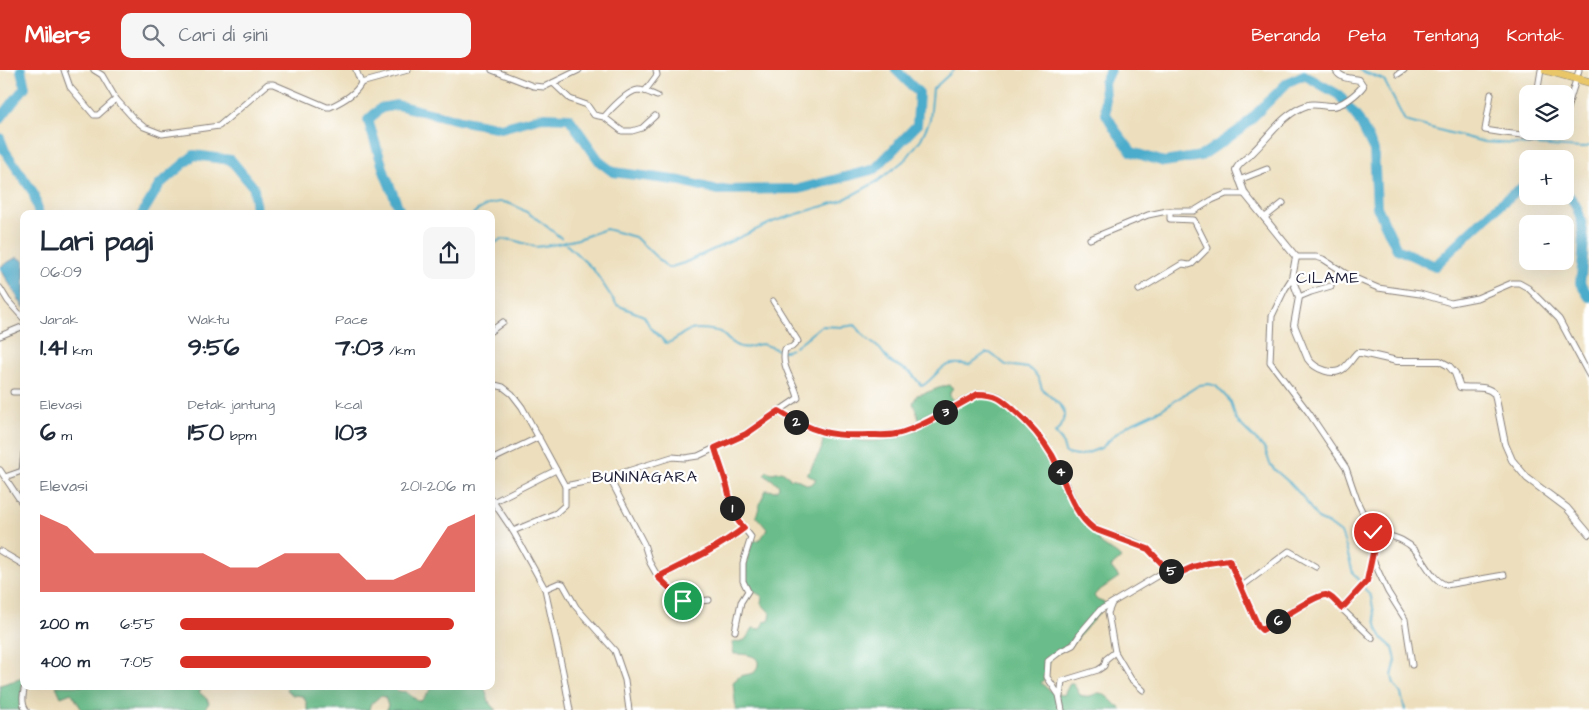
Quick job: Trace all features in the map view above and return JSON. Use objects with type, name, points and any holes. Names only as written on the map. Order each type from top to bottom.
[{"type":"highway","points":[[1546,70],[1589,82]]},
{"type":"street","points":[[64,70],[70,86],[94,115],[98,116],[116,99]]},
{"type":"street","points":[[94,70],[102,76],[116,99],[127,112],[144,127],[162,134],[219,126],[268,84],[274,84],[327,107],[353,94],[361,83],[408,70]]},
{"type":"street","points":[[356,70],[361,83]]},
{"type":"street","points":[[492,70],[533,86],[544,87],[579,70]]},
{"type":"street","points":[[644,91],[657,75],[656,70]]},
{"type":"street","points":[[1296,257],[1245,194],[1239,180],[1237,167],[1255,151],[1284,118],[1307,105],[1336,106],[1360,91],[1364,86],[1359,80],[1342,77],[1336,70]]},
{"type":"street","points":[[1398,74],[1404,70]]},
{"type":"street","points":[[1538,85],[1541,70]]},
{"type":"street","points":[[1574,85],[1579,70]]},
{"type":"street","points":[[553,82],[570,99],[587,105],[594,115],[604,117],[619,129],[632,131],[642,128],[655,116]]},
{"type":"street","points":[[604,117],[617,103],[633,92],[644,91],[657,96]]},
{"type":"street","points":[[1490,94],[1485,130],[1519,135]]},
{"type":"street","points":[[1239,180],[1267,169]]},
{"type":"street","points":[[1090,239],[1148,215],[1170,210],[1194,211],[1226,194],[1245,194]]},
{"type":"street","points":[[1264,218],[1283,203]]},
{"type":"street","points":[[1139,290],[1182,264],[1192,264],[1208,248],[1194,220],[1170,219],[1170,210]]},
{"type":"street","points":[[1296,257],[1316,256],[1348,275],[1378,288],[1420,294],[1451,303],[1466,301],[1512,283],[1519,283],[1528,288],[1559,319],[1589,375]]},
{"type":"street","points":[[1296,257],[1292,278],[1284,289],[1272,316],[1270,362],[1335,450],[1346,468],[1358,504],[1374,536],[1367,581],[1341,608]]},
{"type":"street","points":[[1292,278],[1299,297],[1294,325],[1308,360],[1311,363],[1322,370],[1332,373],[1339,372],[1345,368],[1357,353],[1397,361],[1440,361],[1449,366],[1455,373],[1460,387],[1485,388],[1492,391],[1495,394],[1505,444],[1512,460],[1527,478],[1567,508],[1589,534]]},
{"type":"street","points":[[1299,297],[1331,286]]},
{"type":"street","points":[[0,288],[20,314]]},
{"type":"street","points":[[565,486],[609,476],[672,457],[698,456],[746,434],[798,398],[784,364],[784,352],[798,341],[773,301]]},
{"type":"street","points":[[495,328],[503,322]]},
{"type":"street","points":[[0,336],[20,328]]},
{"type":"street","points":[[495,385],[512,394],[522,407],[565,486],[566,506],[556,513],[513,531]]},
{"type":"street","points":[[14,392],[20,392]]},
{"type":"street","points":[[779,411],[798,423],[829,433],[845,436],[896,434],[912,428],[978,394],[1000,397],[1027,421],[1040,436],[1052,455],[1079,513],[1084,521],[1094,529],[1148,549],[1168,570],[1178,573],[1201,565],[1229,560],[1258,626],[1262,630],[1310,601],[1324,595],[1329,596],[1372,638]]},
{"type":"street","points":[[495,458],[539,437]]},
{"type":"street","points":[[715,448],[725,478],[734,516],[751,537],[743,563],[743,580],[748,591],[742,602],[735,631]]},
{"type":"street","points":[[495,499],[556,470]]},
{"type":"street","points":[[20,471],[2,474],[20,500]]},
{"type":"street","points":[[609,476],[644,544],[650,563],[658,577],[686,603],[709,600]]},
{"type":"street","points":[[495,504],[513,531],[545,589],[570,710]]},
{"type":"street","points":[[1370,527],[1378,532],[1402,539],[1413,548],[1438,582],[1446,585],[1504,575]]},
{"type":"street","points":[[658,577],[693,560],[744,528]]},
{"type":"street","points":[[0,551],[20,563]]},
{"type":"street","points":[[1241,587],[1290,551],[1316,567]]},
{"type":"street","points":[[1372,558],[1388,592],[1405,619],[1412,665]]},
{"type":"street","points":[[1060,697],[1048,677],[1048,661],[1073,645],[1100,610],[1168,570]]},
{"type":"street","points":[[545,589],[559,583],[563,584],[576,607],[615,652],[625,680],[628,710]]},
{"type":"street","points":[[1112,603],[1108,613],[1115,652],[1131,679],[1143,690]]},
{"type":"street","points":[[1062,710],[1060,697],[1062,681],[1102,668],[1106,659],[1115,652]]},
{"type":"street","points":[[24,690],[23,696],[26,710]]},
{"type":"green space","points":[[949,385],[953,388],[950,392],[950,397],[955,402],[966,397],[987,395],[1000,398],[1039,437],[1083,522],[1101,535],[1098,540],[1100,543],[1121,558],[1111,567],[1119,577],[1094,596],[1106,605],[1075,641],[1050,657],[1046,677],[1041,683],[1055,694],[1064,695],[1070,683],[1073,683],[1080,695],[1091,696],[1100,693],[1123,710],[736,710],[733,682],[740,676],[754,673],[758,662],[757,659],[749,655],[734,654],[732,643],[745,640],[753,628],[760,629],[764,622],[769,621],[771,614],[761,603],[762,596],[754,591],[747,582],[745,570],[747,557],[754,541],[759,540],[767,529],[756,516],[763,496],[766,490],[776,491],[779,487],[778,484],[764,474],[767,471],[772,473],[782,471],[789,478],[799,480],[808,485],[813,483],[816,479],[807,475],[821,450],[824,436],[869,441],[898,437],[922,427],[913,403],[917,395]]},
{"type":"green space","points":[[20,679],[24,710],[0,710],[0,685]]},
{"type":"green space","points":[[58,690],[201,690],[199,692],[209,703],[204,710],[82,710],[71,693],[61,697]]},
{"type":"green space","points":[[286,690],[397,690],[406,692],[418,701],[421,701],[431,690],[485,690],[490,704],[496,710],[386,710],[388,706],[385,697],[380,696],[370,705],[369,710],[307,710],[307,704],[303,696],[293,695]]},
{"type":"water","points":[[17,257],[20,259],[20,301],[0,268]]},
{"type":"waterway","points":[[0,119],[25,87],[21,70]]},
{"type":"waterway","points":[[399,210],[385,174],[368,120],[381,108],[397,105],[501,128],[542,117],[569,118],[600,162],[613,172],[681,181],[717,190],[799,189],[875,169],[917,125],[919,93],[896,70]]},
{"type":"waterway","points":[[495,243],[501,239],[513,240],[536,247],[578,239],[606,229],[635,237],[668,268],[684,263],[775,221],[843,200],[878,181],[906,159],[921,139],[930,120],[933,89],[954,70]]},
{"type":"waterway","points":[[1110,70],[1104,83],[1106,114],[1132,152],[1164,162],[1201,156],[1241,129],[1288,82],[1304,75],[1339,95],[1359,120],[1374,150],[1377,207],[1397,249],[1435,266],[1496,208],[1519,190]]},
{"type":"waterway","points":[[1359,70],[1384,80],[1405,121],[1484,142],[1581,148],[1589,146]]},
{"type":"waterway","points":[[0,138],[5,151],[33,192],[38,210]]},
{"type":"waterway","points":[[144,210],[160,184],[194,155],[231,160],[254,188],[256,210]]},
{"type":"waterway","points":[[479,210],[498,202],[508,203],[524,210],[561,238]]},
{"type":"waterway","points":[[1574,203],[1578,211],[1583,234],[1583,260],[1580,283],[1589,297]]},
{"type":"waterway","points":[[567,245],[593,269],[617,305],[644,316],[650,327],[666,343],[688,331],[700,329],[721,332],[737,346],[745,348],[761,344],[781,351],[791,349]]},
{"type":"waterway","points":[[795,347],[821,326],[842,327],[855,325],[866,338],[880,349],[889,361],[911,373],[921,385],[924,385],[947,365],[969,365],[986,353],[990,353],[1006,365],[1028,368],[1033,371],[1039,379],[1042,389],[1061,406],[1065,413],[1061,427],[1055,433],[1062,441],[1065,452],[1076,456],[1101,448],[1130,424],[1162,409],[1199,385],[1209,384],[1216,386],[1231,402],[1236,420],[1265,449],[1270,464],[1275,470],[1302,496],[1318,519],[1341,533],[1353,573],[1371,597],[1377,629],[1383,639],[1393,648],[1396,660],[1392,676],[1394,684],[1401,694],[1405,710]]},
{"type":"waterway","points":[[7,335],[20,331]]},
{"type":"district","name":"CILAME","points":[[1328,277]]},
{"type":"district","name":"BUNINAGARA","points":[[645,476]]},
{"type":"route","points":[[683,601],[658,577],[693,560],[744,528],[734,516],[725,478],[715,448],[746,434],[779,411],[798,423],[829,433],[845,436],[896,434],[912,428],[978,394],[1000,397],[1027,421],[1040,436],[1052,455],[1084,521],[1094,529],[1120,537],[1148,549],[1168,570],[1174,573],[1208,563],[1231,561],[1258,626],[1262,630],[1310,601],[1324,595],[1329,596],[1341,608],[1345,605],[1367,581],[1374,548],[1373,532]]}]
